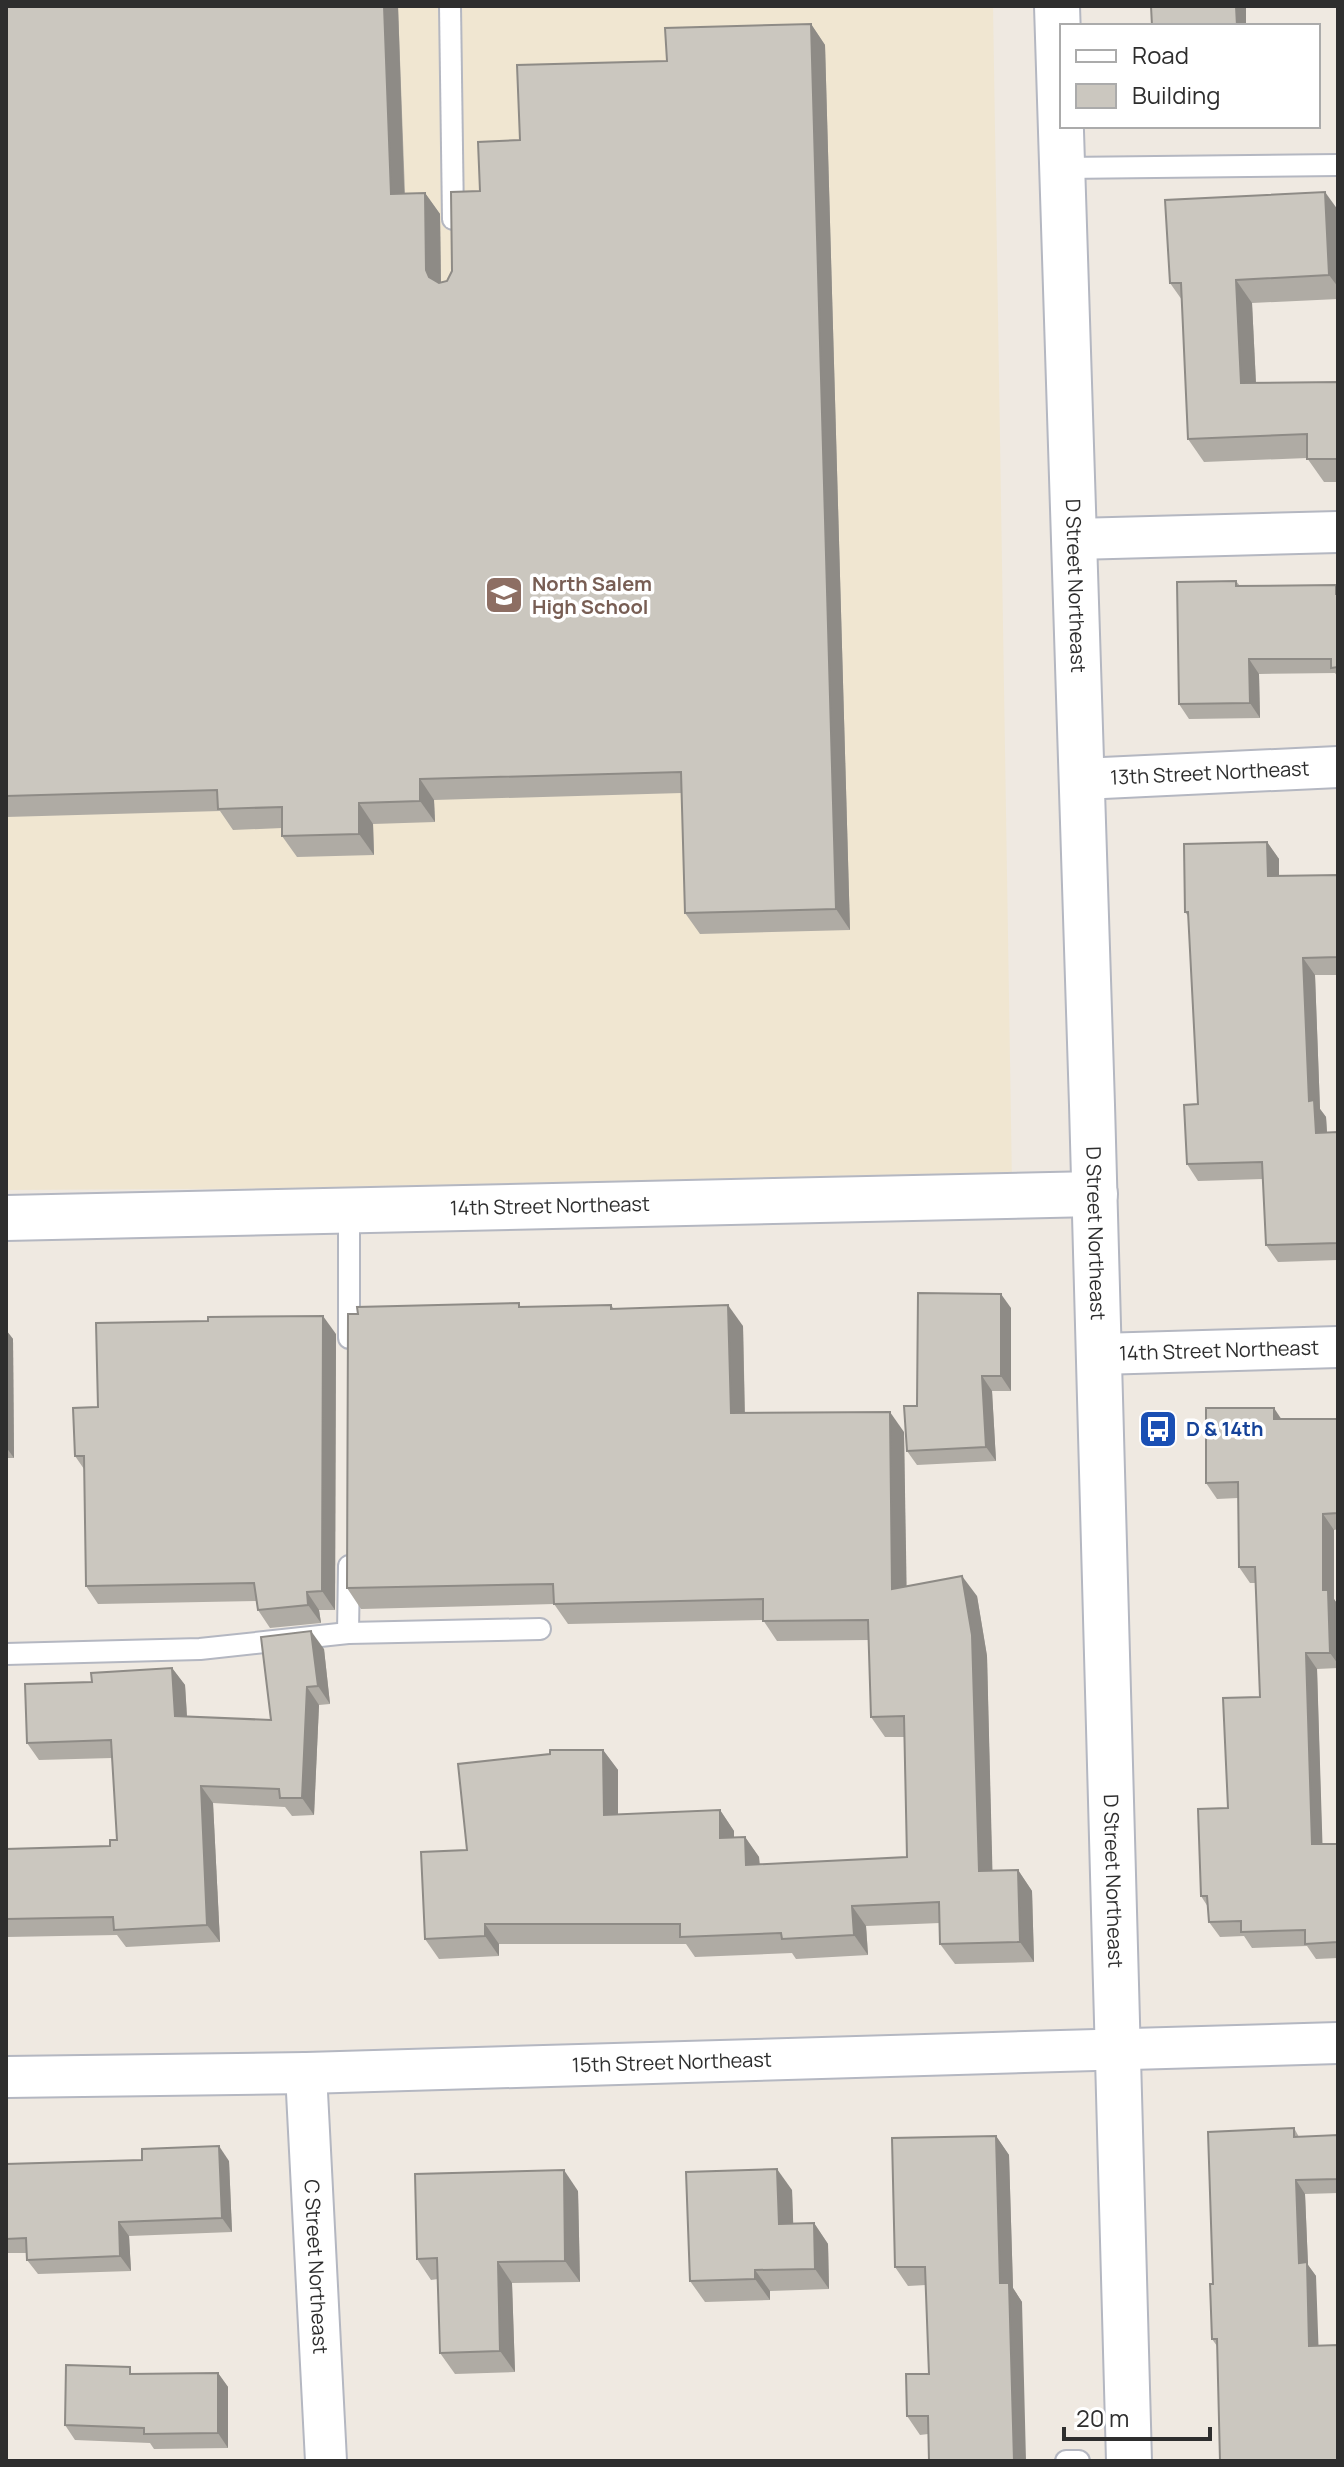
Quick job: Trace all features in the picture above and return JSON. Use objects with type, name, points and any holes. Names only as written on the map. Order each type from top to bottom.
[{"type":"street","name":"D Street Northeast","points":[[1057,6],[1060,87]]},
{"type":"street","name":"D Street Northeast","points":[[1062,128],[1095,1194],[1129,2461]]},
{"type":"street","points":[[1075,539],[1338,532]]},
{"type":"street","name":"13th Street Northeast","points":[[1082,779],[1338,767]]},
{"type":"street","name":"14th Street Northeast","points":[[6,1218],[1095,1194]]},
{"type":"street","name":"14th Street Northeast","points":[[1099,1354],[1338,1347]]},
{"type":"street","name":"15th Street Northeast","points":[[6,2077],[306,2073],[1338,2043]]},
{"type":"street","name":"C Street Northeast","points":[[306,2073],[326,2461]]},
{"type":"lane","points":[[450,6],[453,244]]},
{"type":"lane","points":[[1063,168],[1338,165]]},
{"type":"lane","points":[[349,1210],[349,1351]]},
{"type":"lane","points":[[348,1633],[349,1539]]},
{"type":"lane","points":[[6,1654],[200,1649],[348,1633],[540,1629]]},
{"type":"lane","points":[[1066,2461],[1079,2461]]},
{"type":"shaded area","name":"North Salem High School","points":[[6,6],[993,6],[1012,1184],[6,1190]]},
{"type":"building","points":[[6,6],[384,6],[391,194],[425,193],[426,270],[429,277],[439,283],[447,281],[452,271],[451,192],[480,191],[478,142],[520,140],[517,65],[667,61],[665,28],[811,24],[836,909],[685,913],[681,772],[420,779],[420,801],[359,803],[359,834],[282,836],[282,807],[218,809],[217,790],[6,796]]},
{"type":"building","points":[[1151,6],[1236,6],[1237,24],[1152,24]]},
{"type":"building","points":[[1325,192],[1329,275],[1236,280],[1241,383],[1338,382],[1338,459],[1307,459],[1307,434],[1188,439],[1181,283],[1170,283],[1165,200]]},
{"type":"building","points":[[1236,581],[1236,586],[1336,585],[1338,667],[1331,668],[1331,659],[1249,659],[1250,703],[1179,704],[1177,582]]},
{"type":"building","points":[[1267,842],[1268,876],[1338,875],[1338,957],[1303,958],[1309,1101],[1314,1100],[1316,1133],[1338,1132],[1338,1243],[1266,1245],[1262,1162],[1187,1164],[1184,1105],[1198,1104],[1188,912],[1185,912],[1184,844]]},
{"type":"building","points":[[918,1293],[1001,1294],[1001,1376],[982,1376],[986,1447],[907,1451],[904,1406],[917,1406]]},
{"type":"building","points":[[519,1303],[519,1307],[611,1305],[611,1309],[728,1305],[731,1413],[890,1412],[892,1589],[962,1576],[972,1635],[979,1871],[1018,1870],[1020,1942],[940,1944],[939,1902],[852,1906],[854,1935],[782,1939],[781,1933],[680,1937],[680,1924],[485,1924],[485,1936],[425,1939],[421,1852],[467,1850],[458,1764],[550,1754],[550,1750],[603,1750],[604,1815],[720,1810],[720,1838],[745,1837],[746,1865],[907,1857],[904,1716],[871,1717],[868,1620],[763,1621],[763,1599],[554,1604],[553,1584],[347,1588],[348,1314],[358,1314],[357,1307]]},
{"type":"building","points":[[323,1316],[322,1591],[307,1592],[308,1605],[258,1610],[254,1583],[86,1586],[84,1456],[75,1456],[73,1408],[98,1407],[96,1323],[208,1321],[208,1317]]},
{"type":"building","points":[[1206,1408],[1274,1408],[1274,1419],[1338,1419],[1338,1513],[1323,1514],[1323,1590],[1328,1590],[1330,1653],[1306,1653],[1312,1844],[1338,1844],[1338,1942],[1305,1944],[1305,1930],[1241,1932],[1241,1921],[1209,1922],[1207,1896],[1201,1896],[1198,1809],[1228,1808],[1223,1698],[1260,1697],[1255,1567],[1239,1567],[1238,1482],[1206,1483]]},
{"type":"building","points":[[311,1631],[318,1686],[307,1687],[302,1798],[280,1798],[279,1789],[201,1786],[207,1925],[114,1930],[113,1917],[6,1919],[6,1849],[110,1846],[110,1840],[117,1840],[111,1740],[27,1743],[25,1684],[92,1682],[91,1673],[172,1668],[175,1716],[271,1720],[261,1637]]},
{"type":"building","points":[[1294,2128],[1294,2137],[1338,2135],[1338,2179],[1296,2180],[1299,2263],[1307,2262],[1309,2346],[1338,2345],[1338,2461],[1220,2461],[1217,2339],[1212,2339],[1208,2132]]},
{"type":"building","points":[[996,2136],[1000,2283],[1009,2283],[1014,2461],[929,2461],[928,2416],[907,2416],[906,2374],[929,2374],[925,2267],[895,2267],[892,2138]]},
{"type":"building","points":[[219,2146],[222,2218],[119,2222],[120,2256],[27,2260],[26,2238],[6,2239],[6,2164],[142,2160],[142,2149]]},
{"type":"building","points":[[777,2169],[779,2224],[814,2223],[815,2269],[755,2270],[755,2279],[690,2281],[686,2172]]},
{"type":"building","points":[[564,2170],[565,2261],[498,2262],[500,2351],[440,2353],[437,2258],[417,2259],[415,2174]]},
{"type":"building","points":[[66,2365],[130,2367],[130,2374],[218,2373],[218,2433],[144,2434],[144,2428],[65,2425]]},
{"type":"place","name":"North Salem High School","points":[[504,595]]},
{"type":"place","name":"D & 14th","points":[[1158,1429]]}]
